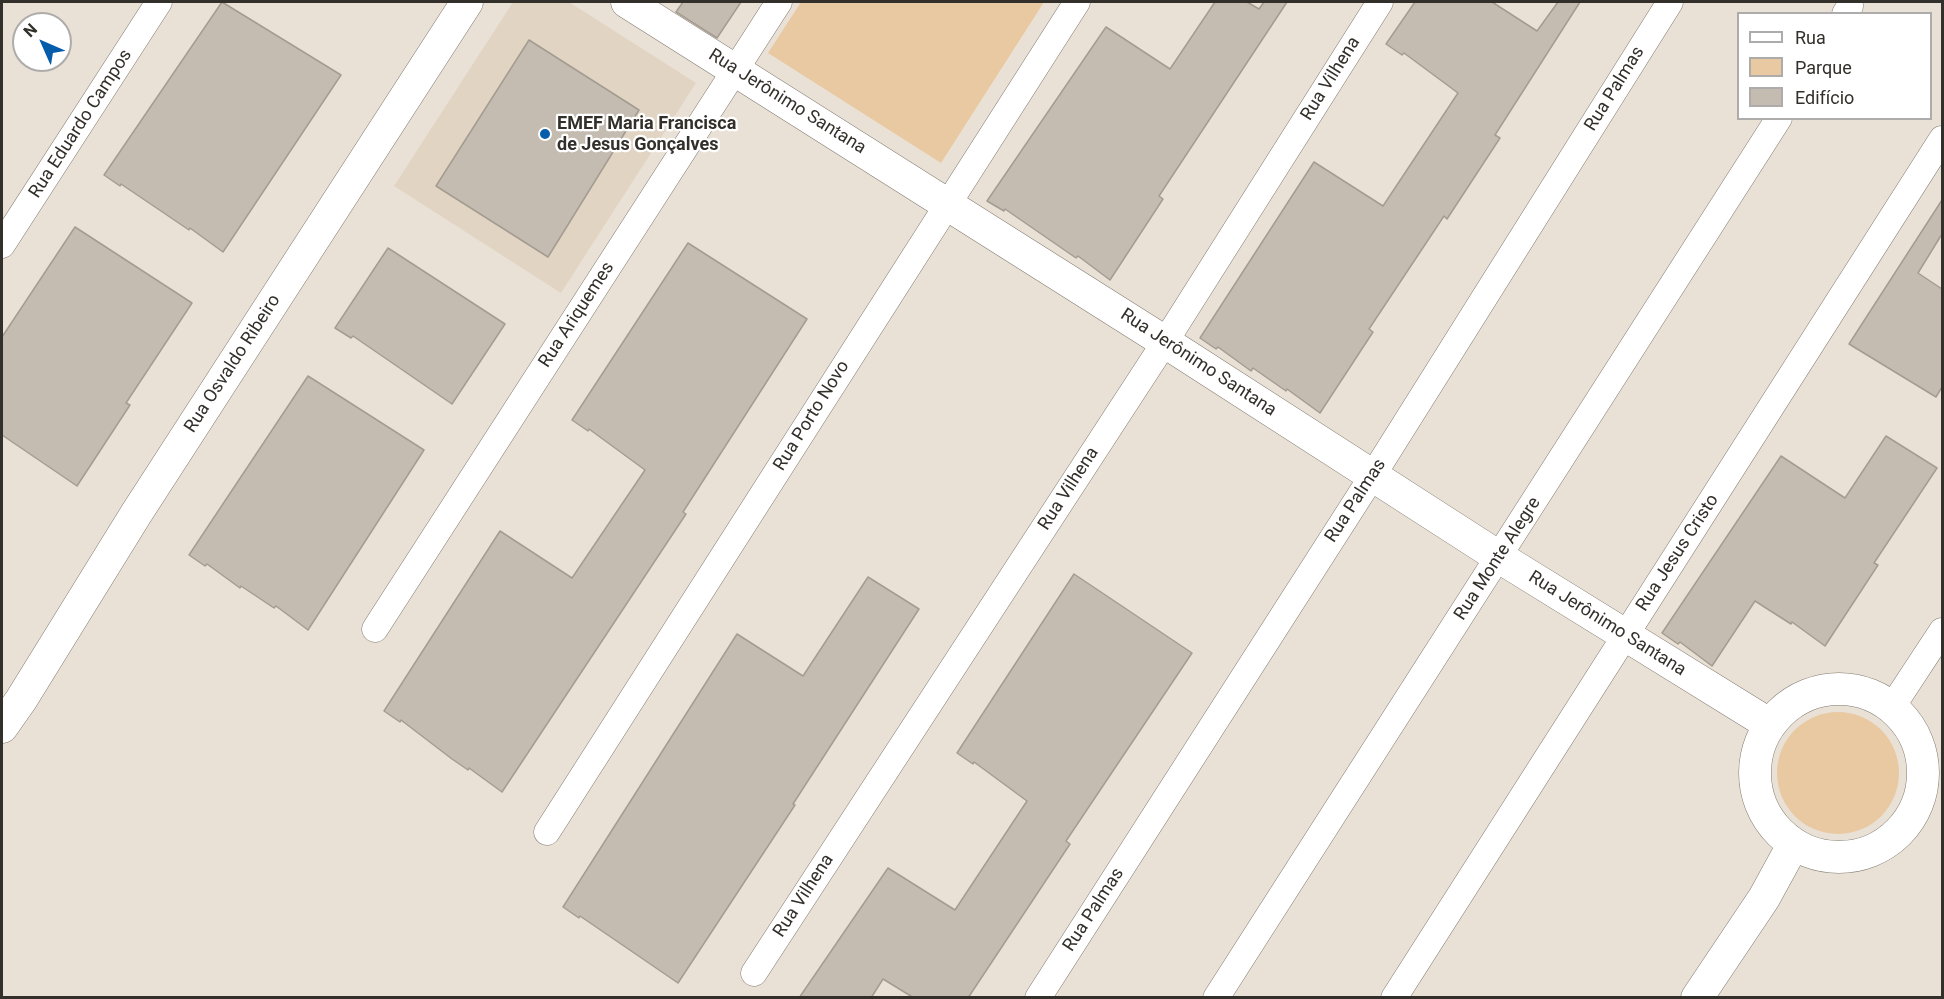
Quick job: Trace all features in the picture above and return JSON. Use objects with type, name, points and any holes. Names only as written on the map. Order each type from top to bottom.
[{"type":"street","name":"Rua Eduardo Campos","points":[[2,245],[159,2]]},
{"type":"street","name":"Rua Osvaldo Ribeiro","points":[[2,727],[136,514],[467,2]]},
{"type":"street","name":"Rua Jerônimo Santana","points":[[627,2],[947,203],[1499,557],[1769,724]]},
{"type":"street","name":"Rua Ariquemes","points":[[375,629],[779,2]]},
{"type":"street","name":"Rua Porto Novo","points":[[547,832],[1077,2]]},
{"type":"street","name":"Rua Vilhena","points":[[754,973],[1165,342],[1380,2]]},
{"type":"street","name":"Rua Palmas","points":[[1038,998],[1373,475],[1670,2]]},
{"type":"street","name":"Rua Monte Alegre","points":[[1216,998],[1778,120]]},
{"type":"street","name":"Rua Jesus Cristo","points":[[1394,998],[1942,139]]},
{"type":"street","points":[[1892,707],[1942,631]]},
{"type":"street","points":[[1841,688],[1868,693],[1892,707],[1911,728],[1922,754],[1923,782],[1918,801],[1915,810],[1899,834],[1875,850],[1848,858],[1820,856],[1793,846],[1772,828],[1758,803],[1753,776],[1757,749],[1769,724],[1789,704],[1814,692],[1841,688]]},
{"type":"street","points":[[1698,998],[1764,898],[1793,846]]},
{"type":"shaded area","name":"EMEF Maria Francisca de Jesus Gonçalves","points":[[513,2],[569,2],[696,83],[561,293],[394,186]]},
{"type":"green space","points":[[801,2],[1044,2],[941,163],[768,53]]},
{"type":"green space","points":[[1838,712],[1861,716],[1881,730],[1895,750],[1899,773],[1895,796],[1881,816],[1861,830],[1838,834],[1815,830],[1795,816],[1781,796],[1777,773],[1781,750],[1795,730],[1815,716]]},
{"type":"building","points":[[222,2],[341,75],[223,252],[190,228],[189,230],[104,175]]},
{"type":"building","points":[[683,2],[741,2],[717,38],[676,12]]},
{"type":"building","points":[[1215,2],[1247,2],[1259,9],[1264,2],[1287,2],[1159,196],[1163,199],[1110,280],[1078,256],[1076,258],[1005,209],[1004,211],[987,201],[1106,27],[1170,69]]},
{"type":"building","points":[[1415,2],[1492,2],[1537,31],[1558,2],[1580,2],[1495,135],[1500,138],[1447,219],[1444,216],[1369,329],[1373,332],[1320,413],[1287,389],[1286,391],[1253,368],[1251,371],[1218,347],[1216,349],[1200,338],[1314,162],[1383,206],[1458,93],[1404,53],[1402,55],[1386,44]]},
{"type":"building","points":[[529,40],[639,110],[548,257],[436,186]]},
{"type":"building","points":[[1942,200],[1942,234],[1918,273],[1942,289],[1942,387],[1936,397],[1849,344]]},
{"type":"building","points":[[75,227],[192,303],[126,403],[130,405],[77,486],[2,435],[2,337]]},
{"type":"building","points":[[688,243],[807,319],[683,512],[686,514],[502,792],[469,768],[468,770],[452,759],[401,720],[400,722],[384,711],[500,531],[572,578],[645,470],[589,429],[588,431],[572,420]]},
{"type":"building","points":[[388,248],[505,324],[452,404],[353,336],[351,338],[335,328]]},
{"type":"building","points":[[308,376],[424,450],[308,630],[276,606],[274,608],[241,586],[240,588],[207,564],[205,566],[189,555]]},
{"type":"building","points":[[1886,436],[1937,468],[1874,563],[1878,565],[1825,646],[1792,622],[1791,624],[1755,601],[1712,666],[1680,642],[1678,644],[1662,633],[1781,456],[1845,498]]},
{"type":"building","points":[[1074,574],[1192,653],[1066,841],[1070,844],[968,998],[914,998],[883,979],[871,998],[799,998],[888,868],[955,910],[1027,801],[974,762],[973,764],[957,753]]},
{"type":"building","points":[[868,577],[919,609],[793,804],[795,805],[678,983],[580,916],[579,918],[563,907],[737,634],[803,676]]},
{"type":"place","name":"EMEF Maria Francisca de Jesus Gonçalves","points":[[545,134]]}]
